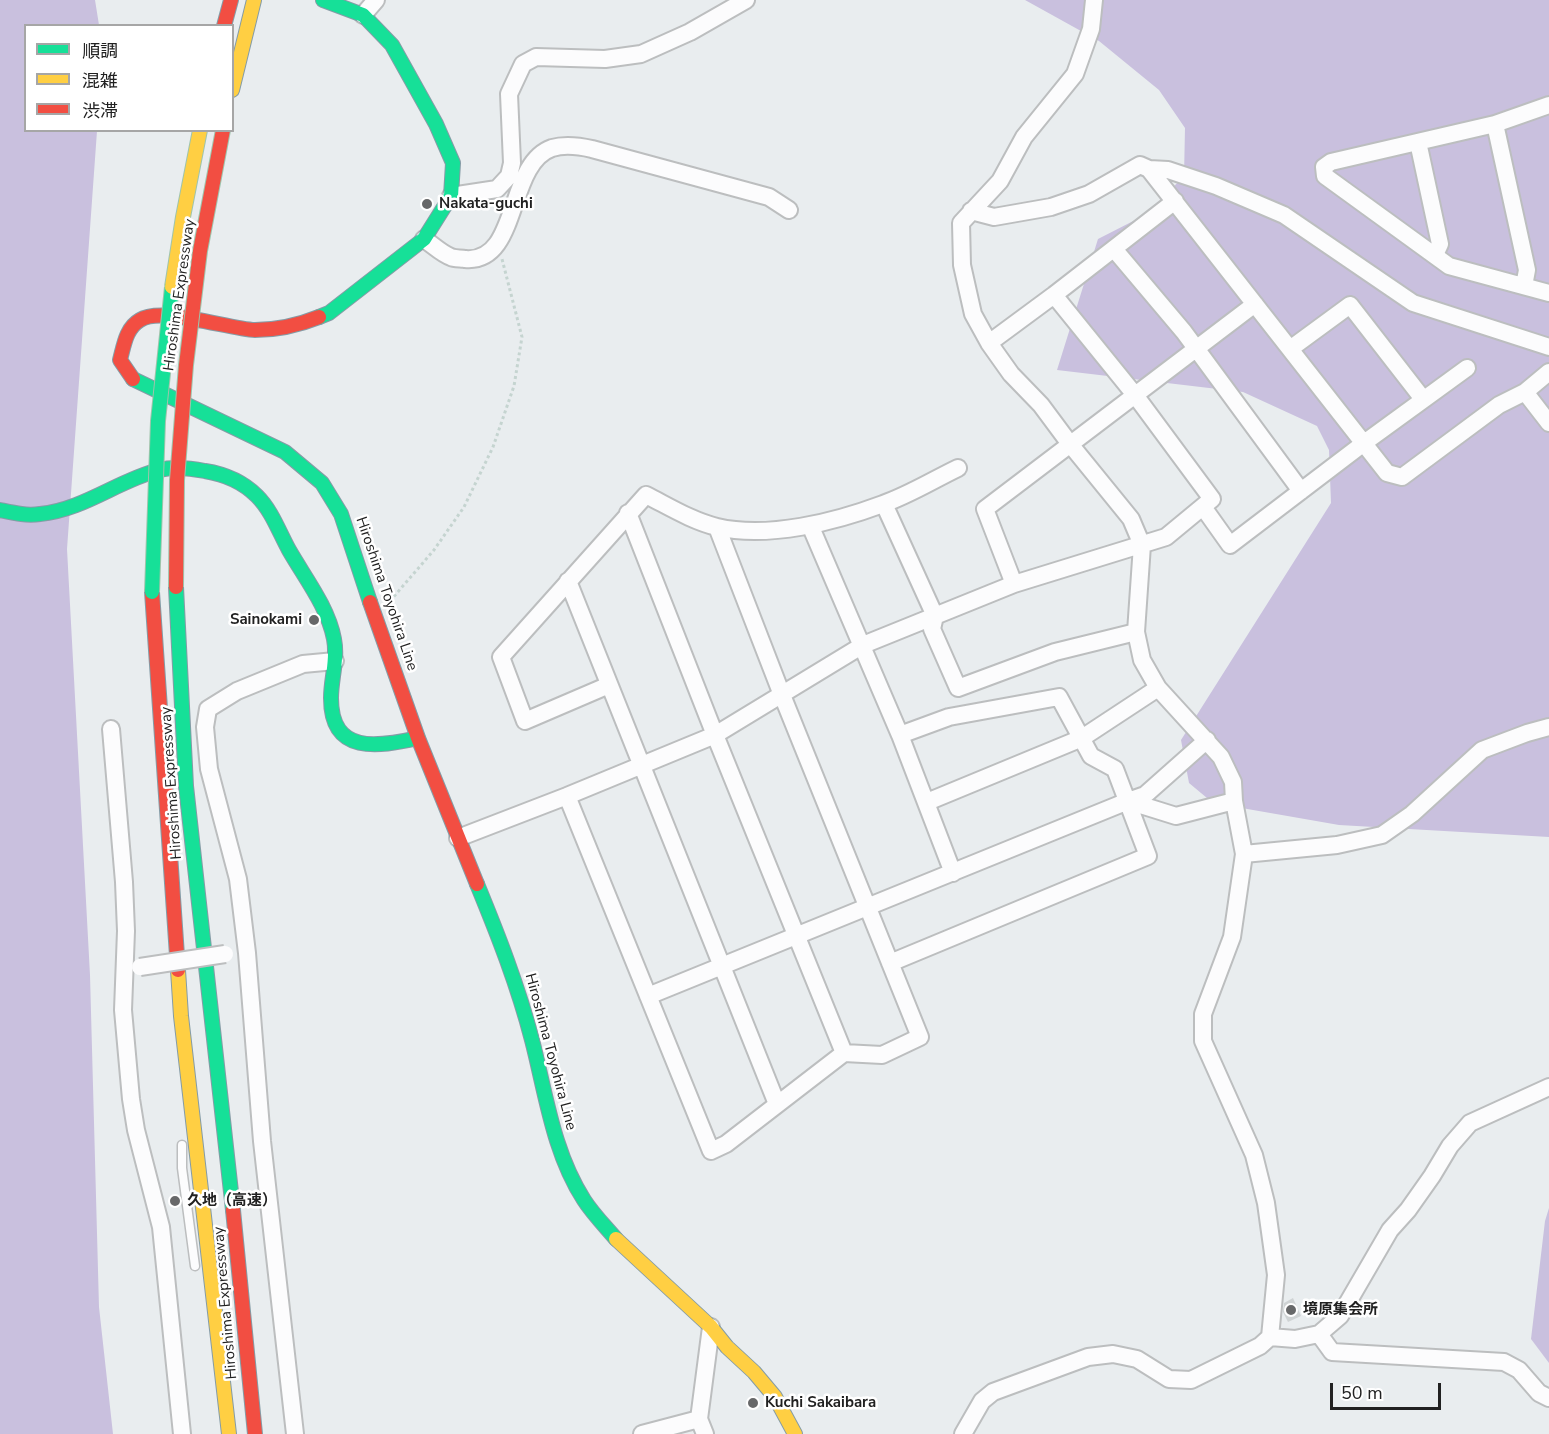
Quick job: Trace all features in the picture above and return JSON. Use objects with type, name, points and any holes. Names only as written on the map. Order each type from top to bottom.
[{"type":"main road","points":[[225,24],[231,0]]},
{"type":"main road","points":[[234,82],[254,0]]},
{"type":"main road","name":"Hiroshima Toyohira Line","points":[[323,0],[363,15],[392,45],[436,124],[453,163],[451,196],[424,239],[329,314],[296,327],[255,330],[161,315],[141,319],[127,334],[120,360],[132,379],[285,453],[322,483],[341,514],[418,738],[507,957],[532,1040],[546,1104],[563,1158],[584,1200],[617,1240],[711,1328],[727,1347],[754,1372],[775,1397],[795,1434]]},
{"type":"main road","name":"Hiroshima Expressway","points":[[200,132],[177,249],[163,366],[155,481],[152,592],[181,1016],[228,1434]]},
{"type":"main road","name":"Hiroshima Expressway","points":[[223,132],[200,251],[186,365],[177,480],[176,586],[186,786],[255,1434]]},
{"type":"main road","points":[[0,510],[14,515],[35,517],[59,512],[131,480],[161,470],[198,469],[222,474],[244,484],[260,498],[327,619],[334,639],[335,661],[331,701],[332,715],[337,728],[344,737],[371,747],[418,738]]},
{"type":"street","points":[[363,15],[376,0]]},
{"type":"street","points":[[451,196],[497,189],[509,176],[512,163],[509,94],[523,64],[536,57],[596,59],[641,54],[690,32],[746,0]]},
{"type":"street","points":[[963,1434],[982,1401],[993,1392],[1088,1357],[1113,1354],[1129,1357],[1137,1359],[1170,1379],[1191,1380],[1260,1346],[1270,1337],[1276,1275],[1266,1203],[1254,1155],[1203,1041],[1203,1014],[1232,937],[1244,854],[1234,801],[1233,782],[1221,757],[1158,688],[1142,660],[1137,632],[1142,545],[1131,519],[1041,405],[1011,374],[989,343],[973,314],[962,265],[962,223],[1000,181],[1024,137],[1075,74],[1091,29],[1094,0]]},
{"type":"street","points":[[1549,105],[1495,124],[1331,162],[1324,166],[1325,177],[1449,266],[1549,293]]},
{"type":"street","points":[[1495,124],[1527,270],[1524,286]]},
{"type":"street","points":[[1418,142],[1440,244],[1435,255]]},
{"type":"street","points":[[424,239],[452,257],[476,260],[494,249],[506,227],[525,174],[536,158],[550,148],[570,145],[769,197],[789,210]]},
{"type":"street","points":[[971,211],[994,217],[1051,207],[1089,194],[1140,165],[1149,169],[1168,171],[1216,186],[1284,215],[1413,303],[1549,347]]},
{"type":"street","points":[[1149,169],[1387,473],[1402,477],[1499,405],[1525,392],[1549,372]]},
{"type":"street","points":[[989,343],[1175,201]]},
{"type":"street","points":[[1114,249],[1197,350],[1301,491]]},
{"type":"street","points":[[458,838],[715,735],[863,645],[1014,584],[1166,537],[1212,500],[1135,395],[1054,295]]},
{"type":"street","points":[[1014,584],[985,509],[1255,304]]},
{"type":"street","points":[[1290,349],[1350,305],[1423,399]]},
{"type":"street","points":[[1203,507],[1230,545],[1467,368]]},
{"type":"street","points":[[1525,392],[1549,423]]},
{"type":"street","points":[[609,685],[525,721],[501,657],[646,495],[717,527],[756,531],[810,525],[884,504],[958,468]]},
{"type":"street","points":[[884,504],[934,616],[932,629],[958,688],[1055,652],[1137,632]]},
{"type":"street","points":[[628,513],[844,1053]]},
{"type":"street","points":[[810,525],[900,735],[953,873]]},
{"type":"street","points":[[567,796],[711,1151],[726,1144],[844,1053],[882,1055],[920,1037],[717,527]]},
{"type":"street","points":[[568,582],[777,1104]]},
{"type":"street","points":[[295,1434],[262,1141],[247,953],[238,879],[209,769],[205,727],[208,709],[237,691],[303,664],[335,661]]},
{"type":"street","points":[[927,802],[1082,738],[1158,688]]},
{"type":"street","points":[[890,963],[1148,856],[1115,769],[1091,756],[1059,697],[949,717],[900,735]]},
{"type":"street","points":[[1244,854],[1337,845],[1382,835],[1412,814],[1482,750],[1549,727]]},
{"type":"street","points":[[111,729],[133,967],[123,1010],[131,1099],[136,1130],[161,1227],[182,1434]]},
{"type":"street","points":[[648,996],[1145,795],[1207,740]]},
{"type":"street","points":[[1128,801],[1176,816],[1234,801]]},
{"type":"street","points":[[133,967],[247,953]]},
{"type":"street","points":[[1270,1337],[1295,1339],[1319,1334],[1340,1316],[1390,1230],[1414,1202],[1450,1146],[1470,1123],[1549,1087]]},
{"type":"street","points":[[642,1434],[702,1426],[711,1328]]},
{"type":"street","points":[[1319,1334],[1332,1352],[1504,1362],[1519,1370],[1539,1393],[1549,1398]]},
{"type":"lane","points":[[206,966],[221,1022],[230,1091]]},
{"type":"lane","points":[[181,1016],[182,1110]]},
{"type":"lane","points":[[231,1192],[234,1125]]},
{"type":"lane","points":[[182,1133],[182,1168],[196,1274]]},
{"type":"lane","points":[[207,1331],[228,1434]]},
{"type":"path","points":[[372,608],[389,602],[434,550],[464,507],[493,447],[514,386],[522,337],[503,261],[494,249]]},
{"type":"shaded area","points":[[0,0],[95,0],[99,24],[24,24],[24,132],[97,132],[67,549],[90,975],[99,1307],[113,1434],[0,1434]]},
{"type":"shaded area","points":[[1025,0],[1549,0],[1549,837],[1339,825],[1213,803],[1189,783],[1181,740],[1331,503],[1329,450],[1317,426],[1243,392],[1057,370],[1098,239],[1147,214],[1184,176],[1185,128],[1159,90],[1099,41]]},
{"type":"shaded area","points":[[1549,1208],[1549,1363],[1531,1339],[1545,1221]]},
{"type":"building","name":"境原集会所","points":[[1293,1298],[1301,1316],[1288,1322],[1283,1312],[1284,1303]]},
{"type":"traffic: fast","points":[[319,317],[329,313],[424,239],[451,196],[453,163],[436,124],[392,45],[363,15],[323,0]]},
{"type":"traffic: fast","points":[[152,592],[158,421],[172,287]]},
{"type":"traffic: fast","points":[[133,379],[285,452],[322,483],[341,514],[370,602]]},
{"type":"traffic: fast","points":[[0,510],[30,515],[56,511],[86,501],[144,475],[170,468],[212,472],[239,483],[252,491],[267,508],[327,616],[335,646],[331,698],[333,716],[339,730],[348,738],[360,743],[388,744],[418,738]]},
{"type":"traffic: fast","points":[[176,587],[186,786],[233,1210]]},
{"type":"traffic: fast","points":[[477,884],[520,1000],[552,1122],[565,1162],[584,1200],[616,1239]]},
{"type":"traffic: slow","points":[[234,82],[254,0]]},
{"type":"traffic: slow","points":[[172,287],[200,132]]},
{"type":"traffic: slow","points":[[178,970],[181,1016],[229,1434]]},
{"type":"traffic: slow","points":[[616,1239],[711,1327],[727,1347],[754,1372],[775,1397],[795,1434]]},
{"type":"traffic: jam","points":[[225,24],[231,0]]},
{"type":"traffic: jam","points":[[176,587],[177,480],[186,365],[200,251],[223,132]]},
{"type":"traffic: jam","points":[[133,379],[120,360],[126,337],[135,323],[150,316],[196,319],[255,330],[288,326],[319,317]]},
{"type":"traffic: jam","points":[[152,592],[178,970]]},
{"type":"traffic: jam","points":[[370,602],[418,738],[477,884]]},
{"type":"traffic: jam","points":[[233,1210],[255,1434]]},
{"type":"place","name":"Nakata-guchi","points":[[427,204]]},
{"type":"place","name":"Sainokami","points":[[314,620]]},
{"type":"place","name":"久地（高速）","points":[[175,1201]]},
{"type":"place","name":"境原集会所","points":[[1291,1310]]},
{"type":"place","name":"Kuchi Sakaibara","points":[[753,1403]]}]
